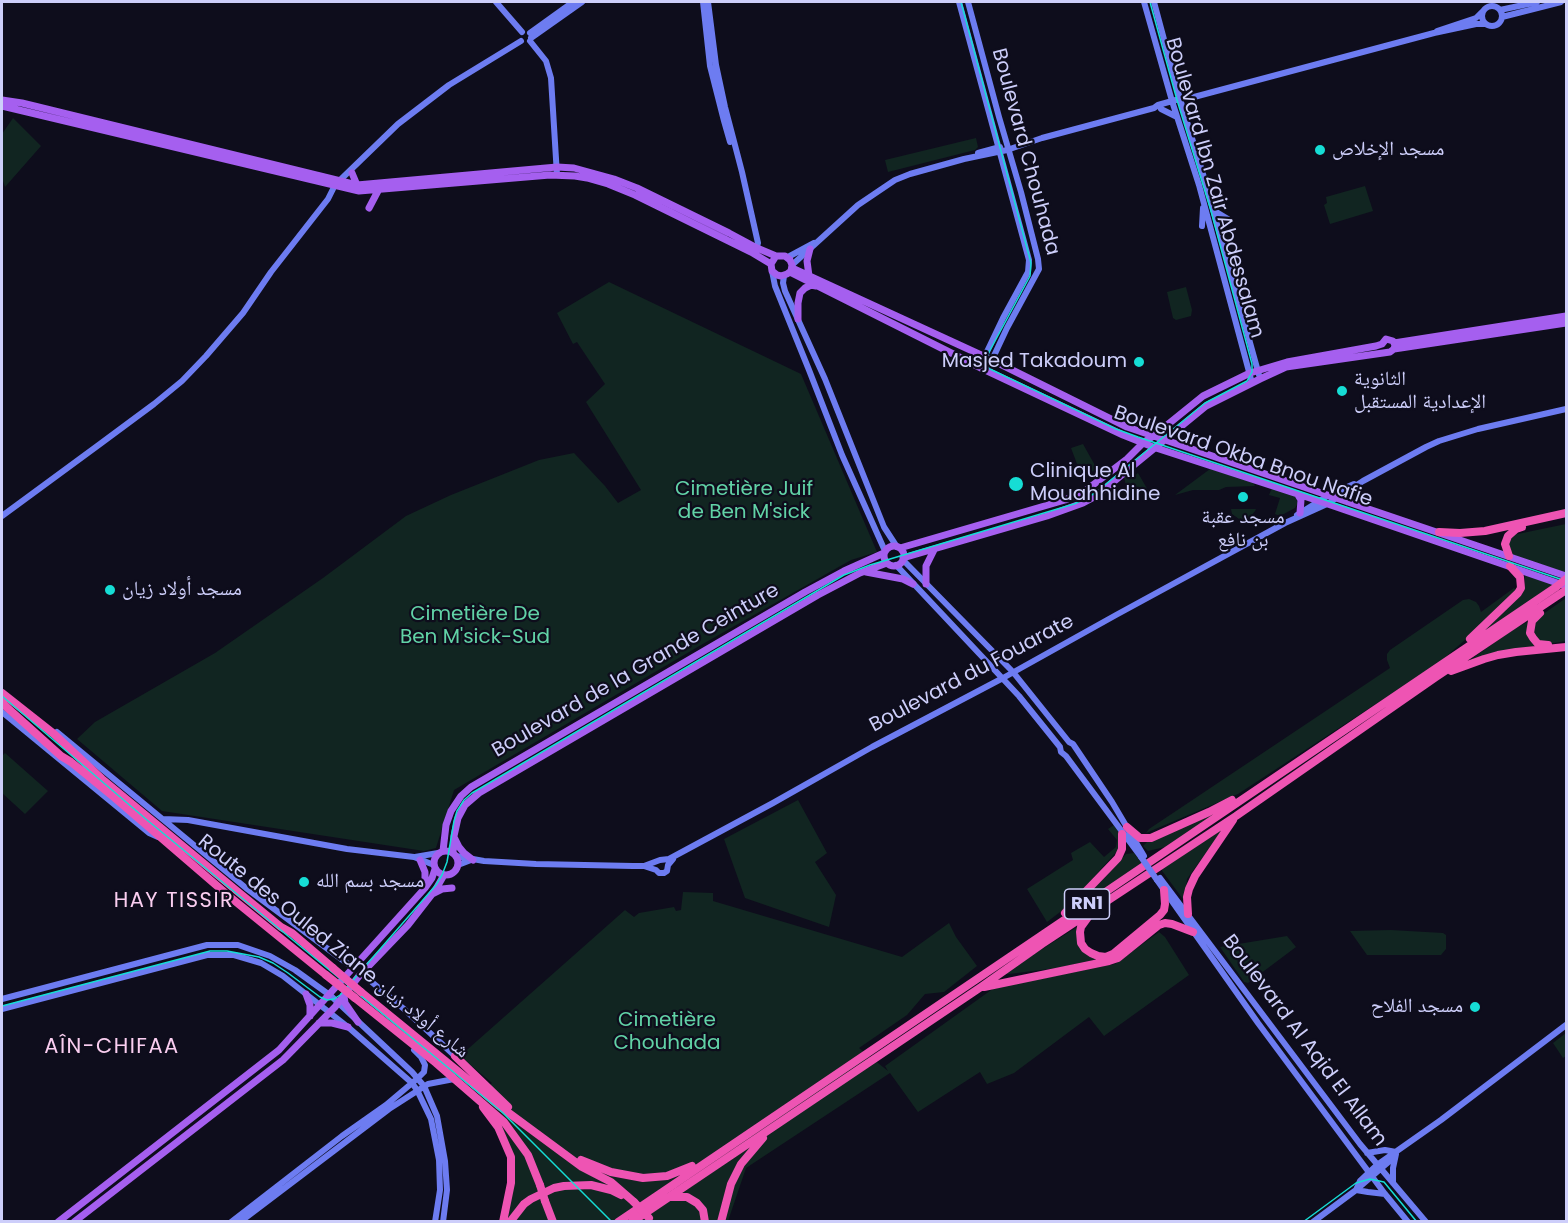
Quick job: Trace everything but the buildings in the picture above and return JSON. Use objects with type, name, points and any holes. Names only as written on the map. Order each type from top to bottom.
[{"type":"highway","points":[[1439,532],[1474,532],[1566,515]]},
{"type":"highway","points":[[1506,560],[1505,541],[1516,529],[1566,515]]},
{"type":"highway","points":[[1435,673],[1521,588],[1520,577],[1506,560],[1501,543],[1505,532],[1512,526]]},
{"type":"highway","name":"RN1","points":[[632,1221],[1236,816],[1566,578]]},
{"type":"highway","points":[[1566,589],[1553,603],[1534,617],[1530,628],[1531,635],[1538,644],[1566,645]]},
{"type":"highway","name":"RN1","points":[[618,1221],[1267,782],[1566,589]]},
{"type":"highway","points":[[1435,673],[1498,655],[1566,645]]},
{"type":"highway","name":"Route des Ouled Ziane شارع أولاد زيان","points":[[2,691],[29,712],[111,786],[204,859],[273,921],[292,933],[330,971]]},
{"type":"highway","name":"Route des Ouled Ziane شارع أولاد زيان","points":[[2,703],[61,756],[99,785],[230,897],[330,971],[401,1036],[504,1122],[528,1155],[553,1221]]},
{"type":"highway","points":[[85,756],[111,786]]},
{"type":"highway","points":[[1039,936],[1081,898],[1118,858],[1125,831],[1140,838],[1151,838],[1209,812],[1267,782]]},
{"type":"highway","points":[[87,783],[99,785]]},
{"type":"highway","points":[[144,805],[147,815]]},
{"type":"highway","points":[[1188,914],[1189,889],[1194,876],[1236,816]]},
{"type":"highway","points":[[1094,910],[1081,927],[1080,938],[1085,949],[1098,956],[1106,957],[1113,954],[1160,915],[1165,904],[1164,890]]},
{"type":"highway","points":[[981,987],[1118,958],[1159,925],[1165,923],[1193,932]]},
{"type":"highway","name":"Route des Ouled Ziane شارع أولاد زيان","points":[[358,995],[561,1152],[582,1167],[611,1182],[651,1220]]},
{"type":"highway","points":[[455,1056],[518,1119]]},
{"type":"highway","points":[[474,1095],[498,1127],[511,1157],[511,1183],[503,1221]]},
{"type":"highway","points":[[719,1221],[731,1184],[741,1164],[779,1123]]},
{"type":"highway","points":[[561,1152],[611,1172],[656,1178],[688,1169],[736,1140]]},
{"type":"highway","points":[[510,1221],[531,1199],[554,1188],[564,1186],[591,1185],[612,1190],[632,1200]]},
{"type":"highway","points":[[670,1197],[687,1197],[693,1200],[703,1210],[705,1221]]},
{"type":"main road","points":[[2,100],[22,103],[340,184],[359,191],[574,168],[614,179],[654,196],[754,250],[788,257],[789,270],[777,275],[754,250]]},
{"type":"main road","points":[[2,106],[340,184],[557,171]]},
{"type":"main road","points":[[353,170],[357,184]]},
{"type":"main road","points":[[369,208],[379,189]]},
{"type":"main road","points":[[809,276],[807,261],[810,249]]},
{"type":"main road","points":[[771,267],[776,256]]},
{"type":"main road","name":"Boulevard Okba Bnou Nafie","points":[[789,270],[809,276],[988,359],[1127,427],[1439,532],[1506,560],[1566,589]]},
{"type":"main road","name":"Boulevard Okba Bnou Nafie","points":[[789,270],[986,371],[1143,443],[1298,495],[1566,578]]},
{"type":"main road","points":[[798,319],[800,293],[807,286],[818,286]]},
{"type":"main road","points":[[1394,346],[1389,339],[1384,340],[1382,344],[1257,370],[1203,396],[1085,491],[1065,500],[898,548],[889,547],[884,552],[884,558],[892,566],[896,565],[903,559],[1083,503],[1096,496],[1157,448],[1206,406],[1286,368],[1390,352],[1394,346],[1566,316]]},
{"type":"main road","points":[[1394,346],[1566,322]]},
{"type":"main road","points":[[1382,344],[1385,352]]},
{"type":"main road","points":[[1175,433],[1177,444]]},
{"type":"main road","points":[[1348,492],[1348,502]]},
{"type":"main road","points":[[1298,495],[1302,501],[1300,513]]},
{"type":"main road","points":[[898,548],[903,552],[903,559]]},
{"type":"main road","points":[[926,584],[926,566],[934,550]]},
{"type":"main road","name":"Boulevard de la Grande Ceinture","points":[[441,852],[451,811],[461,796],[471,787],[805,592],[884,552]]},
{"type":"main road","name":"Boulevard de la Grande Ceinture","points":[[454,855],[454,836],[458,818],[465,805],[478,793],[818,595],[887,563]]},
{"type":"main road","points":[[864,572],[903,579],[913,584]]},
{"type":"main road","points":[[454,836],[459,848],[473,860]]},
{"type":"main road","points":[[58,1221],[270,1058],[425,888],[432,878],[435,857],[441,852],[454,855],[458,865],[454,872],[444,875],[434,867]]},
{"type":"main road","points":[[417,859],[426,878],[425,888]]},
{"type":"main road","points":[[74,1221],[276,1066],[339,1003],[361,973],[408,925],[444,875]]},
{"type":"main road","points":[[432,894],[442,889],[452,888]]},
{"type":"main road","points":[[306,994],[310,1005],[310,1016]]},
{"type":"main road","points":[[344,996],[345,1004],[358,1022]]},
{"type":"main road","points":[[319,1023],[348,1027]]},
{"type":"street","points":[[496,2],[522,33]]},
{"type":"street","points":[[2,516],[182,381],[236,323],[271,272],[331,194],[398,124],[439,92],[521,40],[525,42],[573,2]]},
{"type":"street","points":[[530,37],[582,2]]},
{"type":"street","points":[[703,2],[728,120],[758,243],[754,250]]},
{"type":"street","points":[[708,2],[709,28]]},
{"type":"street","name":"Boulevard Chouhada","points":[[959,2],[1029,265],[1028,272],[1003,318],[986,371]]},
{"type":"street","name":"Boulevard Chouhada","points":[[968,2],[1021,192],[1039,269],[988,359]]},
{"type":"street","name":"Boulevard Ibn Zair Abdessalam","points":[[1144,2],[1172,104],[1204,205],[1252,383]]},
{"type":"street","name":"Boulevard Ibn Zair Abdessalam","points":[[1154,2],[1260,379]]},
{"type":"street","points":[[1501,14],[1537,2]]},
{"type":"street","points":[[1501,14],[1515,15],[1561,2]]},
{"type":"street","points":[[1161,109],[1194,97],[1434,33],[1476,24],[1497,25],[1501,14],[1497,7],[1491,5],[1476,18],[1439,29],[1434,33]]},
{"type":"street","points":[[1483,10],[1481,16],[1485,24]]},
{"type":"street","points":[[1512,24],[1515,15]]},
{"type":"street","points":[[522,33],[526,31],[546,61],[551,78],[557,171]]},
{"type":"street","points":[[521,40],[522,33]]},
{"type":"street","points":[[898,548],[884,527],[825,379],[783,286],[789,270],[858,205],[895,180],[1029,140],[1154,108],[1158,105],[1172,104]]},
{"type":"street","points":[[1154,108],[1177,117]]},
{"type":"street","points":[[1202,226],[1204,205]]},
{"type":"street","points":[[1213,210],[1228,219]]},
{"type":"street","points":[[788,257],[817,242]]},
{"type":"street","points":[[771,267],[777,293],[884,552]]},
{"type":"street","name":"Boulevard du Fouarate","points":[[1285,524],[1319,501],[1348,492],[1363,481],[1438,441],[1478,429],[1566,409]]},
{"type":"street","name":"Boulevard du Fouarate","points":[[454,855],[473,860],[536,864],[644,866],[663,862],[1116,615],[1285,524],[1327,504],[1350,485],[1363,481]]},
{"type":"street","points":[[903,559],[1013,672],[1073,744],[1107,795],[1125,831]]},
{"type":"street","points":[[896,565],[1003,678],[1125,831],[1158,879]]},
{"type":"street","points":[[2,712],[149,833],[163,839]]},
{"type":"street","points":[[29,712],[178,832],[204,859],[352,967]]},
{"type":"street","points":[[1060,747],[1064,742],[1069,742]]},
{"type":"street","points":[[1066,756],[1073,753],[1075,748]]},
{"type":"street","points":[[162,819],[189,820],[347,849],[417,859],[434,867]]},
{"type":"street","points":[[178,832],[189,820]]},
{"type":"street","points":[[417,859],[441,852]]},
{"type":"street","name":"Boulevard du Fouarate","points":[[458,865],[473,860]]},
{"type":"street","points":[[656,870],[655,865],[663,862]]},
{"type":"street","name":"Boulevard du Fouarate","points":[[644,866],[664,873],[667,871],[663,862]]},
{"type":"street","name":"Boulevard Al Aqid El Allam","points":[[1158,879],[1188,914],[1367,1153],[1426,1221]]},
{"type":"street","name":"Boulevard Al Aqid El Allam","points":[[1158,879],[1258,1023],[1385,1194],[1408,1221]]},
{"type":"street","points":[[2,999],[207,945],[228,944],[249,948],[270,956],[295,970],[339,1003],[424,1086],[436,1112],[443,1143],[447,1181],[442,1208],[435,1221]]},
{"type":"street","points":[[2,1009],[207,955],[242,957],[261,963],[283,976],[330,1012],[412,1083],[417,1090],[431,1119],[436,1143],[442,1221]]},
{"type":"street","points":[[361,973],[455,1056]]},
{"type":"street","points":[[1313,1221],[1356,1190],[1370,1174],[1397,1152],[1566,1025]]},
{"type":"street","points":[[231,1221],[386,1105],[418,1078],[425,1070],[424,1063],[401,1036]]},
{"type":"street","points":[[240,1221],[345,1141],[417,1090],[454,1078]]},
{"type":"street","points":[[1367,1153],[1379,1150],[1397,1152]]},
{"type":"street","points":[[1393,1184],[1393,1168],[1397,1152]]},
{"type":"street","points":[[1356,1190],[1385,1194]]},
{"type":"green space","points":[[13,118],[41,146],[5,187],[2,178],[2,134]]},
{"type":"green space","points":[[976,138],[978,147],[975,150],[888,172],[885,160]]},
{"type":"green space","points":[[1365,186],[1373,211],[1330,224],[1324,205],[1327,203],[1326,197]]},
{"type":"green space","name":"Cimetière De Ben M'sick-Sud","points":[[609,282],[801,374],[877,552],[851,560],[454,790],[436,848],[424,851],[162,811],[77,739],[95,722],[215,653],[323,578],[406,516],[451,495],[539,460],[574,453],[618,503],[641,490],[586,402],[605,384],[577,342],[573,344],[557,313]]},
{"type":"green space","points":[[1186,287],[1192,310],[1191,316],[1176,320],[1173,318],[1167,292]]},
{"type":"green space","points":[[1083,444],[1097,469],[1082,477],[1071,448]]},
{"type":"green space","points":[[1210,469],[1253,483],[1255,486],[1193,490],[1175,495]]},
{"type":"green space","points":[[1138,473],[1149,492],[1128,494],[1124,477],[1131,478]]},
{"type":"green space","points":[[1272,488],[1294,495],[1298,503],[1295,508],[1280,516],[1275,514],[1280,498],[1269,495]]},
{"type":"green space","points":[[1231,509],[1256,509],[1251,516],[1242,521],[1232,514]]},
{"type":"green space","points":[[1566,524],[1566,573],[1509,554],[1508,536]]},
{"type":"green space","points":[[1525,573],[1555,583],[1477,638],[1521,594]]},
{"type":"green space","points":[[1514,588],[1516,590],[1440,662],[1238,794],[1146,833],[1390,668],[1387,654],[1390,650],[1463,600],[1469,599],[1476,602],[1481,612]]},
{"type":"green space","points":[[1566,598],[1566,641],[1489,654],[1470,660],[1514,629]]},
{"type":"green space","points":[[5,753],[48,791],[25,814],[2,793],[2,756]]},
{"type":"green space","points":[[798,800],[827,853],[815,862],[836,895],[829,927],[745,898],[724,839]]},
{"type":"green space","points":[[1226,807],[1165,847],[1148,851],[1143,846],[1150,839]]},
{"type":"green space","points":[[1114,825],[1119,831],[1119,849],[1068,906],[1047,922],[1027,889],[1073,860],[1071,853],[1090,842],[1104,857],[1116,847],[1117,840],[1108,829]]},
{"type":"green space","points":[[1223,829],[1187,879],[1185,902],[1160,868]]},
{"type":"green space","points":[[1134,853],[1142,864],[1076,908],[1126,854]]},
{"type":"green space","name":"Cimetière Chouhada","points":[[683,892],[713,893],[713,901],[902,957],[949,923],[977,966],[944,992],[925,994],[907,1015],[859,1048],[888,1071],[885,1066],[994,988],[1115,964],[1159,932],[1165,937],[1189,975],[1104,1036],[1089,1017],[1014,1073],[987,1084],[980,1072],[918,1112],[890,1073],[746,1168],[728,1221],[502,1221],[507,1200],[509,1148],[476,1098],[492,1083],[460,1056],[625,910],[634,917],[639,913],[674,907],[676,911],[681,910]]},
{"type":"green space","points":[[1077,927],[1078,942],[1098,959],[1057,968],[1001,975]]},
{"type":"green space","points":[[1391,930],[1443,933],[1446,935],[1446,949],[1441,955],[1367,955],[1350,931]]},
{"type":"green space","points":[[1287,936],[1296,947],[1248,983],[1244,982],[1220,947]]},
{"type":"green space","points":[[1566,1033],[1566,1056],[1563,1058],[1553,1043]]},
{"type":"tram line","points":[[961,2],[1031,263],[1030,276],[988,354],[990,369],[1116,429],[1566,581]]},
{"type":"tram line","points":[[2,1006],[210,951],[227,951],[259,957],[273,963],[320,997],[327,1000],[334,999],[340,995],[436,885],[447,862],[457,811],[472,793],[844,575],[1083,500],[1095,493],[1205,403],[1247,381],[1252,372],[1252,364],[1211,211],[1150,2]]},
{"type":"tram line","points":[[2,696],[147,820],[502,1112],[612,1222]]},
{"type":"tram line","points":[[1303,1222],[1356,1183],[1370,1179],[1384,1182],[1417,1222]]},
{"type":"place","name":"مسجد الإخلاص","points":[[1320,150]]},
{"type":"place","name":"Masjed Takadoum","points":[[1139,362]]},
{"type":"place","name":"الثانوية الإعدادية المستقبل","points":[[1342,391]]},
{"type":"place","name":"Clinique Al Mouahhidine","points":[[1016,484]]},
{"type":"place","name":"مسجد عقبة بن نافع","points":[[1243,497]]},
{"type":"place","name":"مسجد أولاد زيان","points":[[110,590]]},
{"type":"place","name":"مسجد بسم الله","points":[[304,882]]},
{"type":"place","name":"مسجد الفلاح","points":[[1475,1007]]},
{"type":"district","name":"HAY TISSIR","points":[[174,902]]},
{"type":"district","name":"AÎN-CHIFAA","points":[[112,1048]]},
{"type":"park label","name":"Cimetière Juif de Ben M'sick","points":[[744,502]]}]
